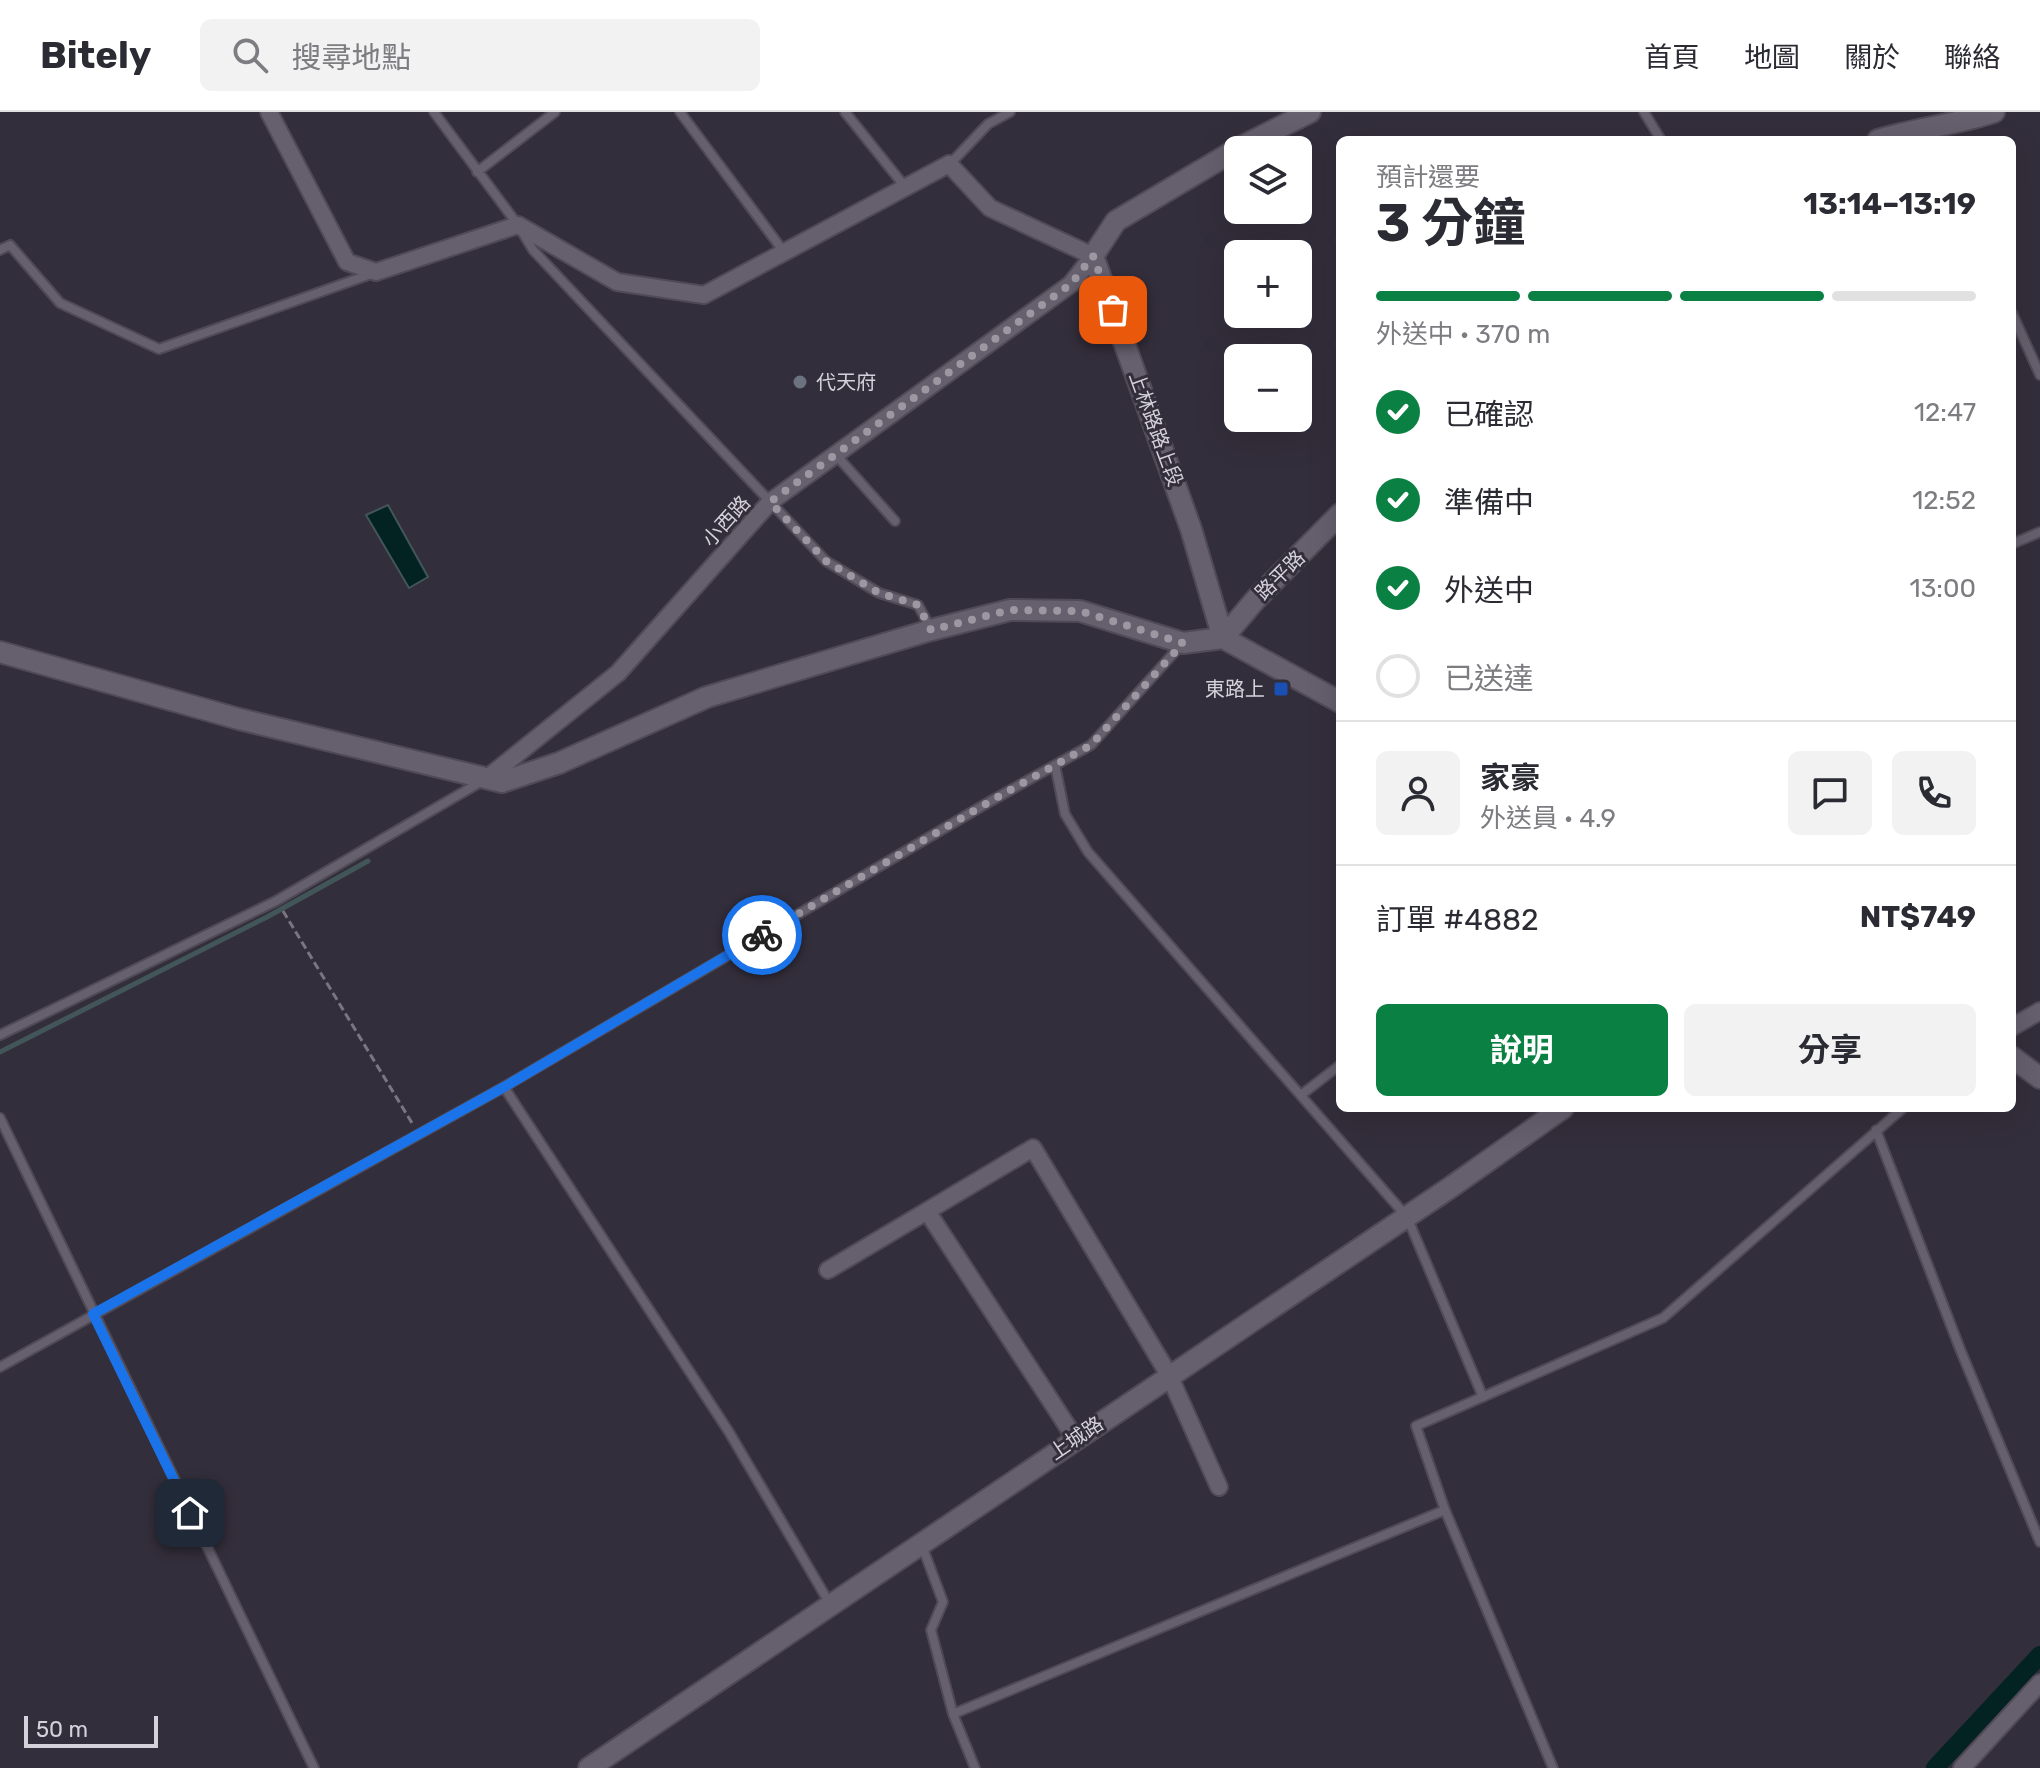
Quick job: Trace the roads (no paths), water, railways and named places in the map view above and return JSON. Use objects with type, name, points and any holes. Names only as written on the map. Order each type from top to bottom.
[{"type":"street","points":[[269,112],[347,262],[376,272],[518,225],[617,282],[704,295],[949,164],[990,208],[1093,256],[1116,221],[1239,148],[1311,113]]},
{"type":"street","points":[[1931,134],[1994,112]]},
{"type":"street","name":"小西路","points":[[486,779],[618,673],[770,502],[1071,284],[1093,256]]},
{"type":"street","name":"上林路路上段","points":[[1093,256],[1191,529],[1223,638]]},
{"type":"street","name":"路平路","points":[[1223,638],[1256,599],[1336,518]]},
{"type":"street","points":[[0,652],[239,719],[502,782],[559,763],[707,697],[931,630],[1010,610],[1080,611],[1183,643],[1223,638],[1336,700]]},
{"type":"street","points":[[2018,1024],[2040,1011]]},
{"type":"street","points":[[2018,1024],[2040,1025]]},
{"type":"street","points":[[2016,1060],[2040,1078]]},
{"type":"street","name":"上城路","points":[[589,1768],[1407,1217],[1557,1112]]},
{"type":"street","points":[[828,1270],[1033,1148],[1169,1375],[1219,1487]]},
{"type":"street","points":[[927,1211],[1075,1438]]},
{"type":"street","points":[[1962,1768],[2040,1683]]},
{"type":"lane","points":[[434,112],[533,250],[826,561],[879,593],[918,605],[931,630]]},
{"type":"lane","points":[[477,172],[555,112]]},
{"type":"lane","points":[[680,112],[785,252]]},
{"type":"lane","points":[[845,112],[906,188]]},
{"type":"lane","points":[[949,164],[988,124],[1010,112]]},
{"type":"lane","points":[[1644,112],[1659,136]]},
{"type":"lane","points":[[0,250],[10,245],[60,303],[159,349],[376,272]]},
{"type":"lane","points":[[2016,322],[2040,375]]},
{"type":"lane","points":[[835,455],[895,521]]},
{"type":"lane","points":[[2016,542],[2040,532]]},
{"type":"lane","points":[[0,1367],[504,1087],[1091,745],[1183,643]]},
{"type":"lane","points":[[1055,765],[1065,814],[1088,852],[1407,1217],[1483,1397]]},
{"type":"lane","points":[[0,1035],[276,901],[486,779]]},
{"type":"lane","points":[[1301,1095],[1336,1068]]},
{"type":"lane","points":[[504,1087],[729,1432],[830,1604]]},
{"type":"lane","points":[[1553,1768],[1445,1510],[1416,1426],[1663,1318],[1898,1112]]},
{"type":"lane","points":[[0,1118],[314,1768]]},
{"type":"lane","points":[[1876,1130],[1960,1349],[2040,1542]]},
{"type":"lane","points":[[953,1714],[1445,1510]]},
{"type":"lane","points":[[920,1543],[943,1602],[931,1630],[953,1714],[975,1768]]},
{"type":"waterway","points":[[0,1052],[267,917],[368,861]]},
{"type":"waterway","points":[[1935,1768],[2040,1655]]},
{"type":"place","name":"代天府","points":[[800,382]]},
{"type":"place","name":"東路上","points":[[1281,689]]}]
